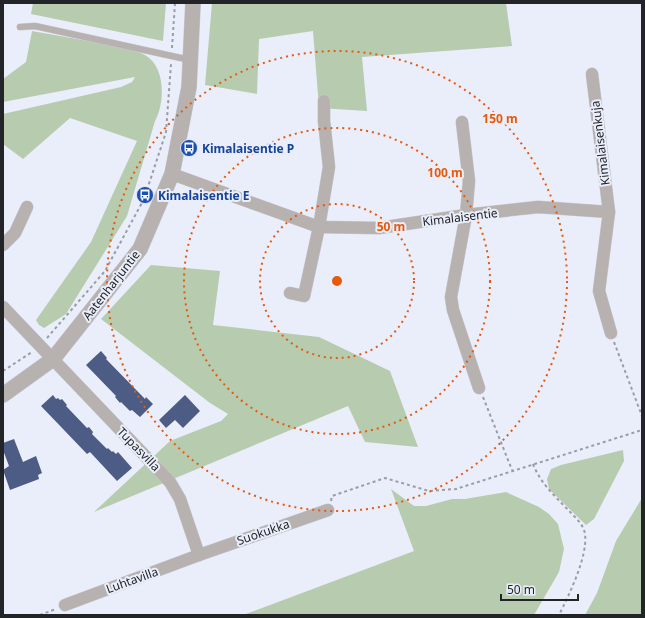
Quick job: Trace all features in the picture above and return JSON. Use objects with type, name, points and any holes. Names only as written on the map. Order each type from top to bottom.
[{"type":"street","name":"Aatenharjuntie","points":[[3,395],[52,359],[140,249],[172,174],[189,87],[193,3]]},
{"type":"street","name":"Kimalaisenkuja","points":[[592,74],[609,212]]},
{"type":"street","points":[[290,293],[304,296],[319,227],[329,167],[324,121],[324,101]]},
{"type":"street","points":[[462,122],[469,181],[466,215],[451,296],[453,310],[480,388]]},
{"type":"street","name":"Kimalaisentie","points":[[172,174],[319,227],[379,228],[466,215],[538,207],[609,212]]},
{"type":"street","points":[[3,245],[15,233],[27,207]]},
{"type":"street","points":[[609,212],[599,291],[611,333]]},
{"type":"street","name":"Tupasvilla","points":[[3,307],[170,482],[180,499],[199,555]]},
{"type":"street","name":"Suokukka","points":[[199,555],[328,510]]},
{"type":"street","name":"Luhtavilla","points":[[65,605],[199,555]]},
{"type":"lane","points":[[20,27],[35,26],[190,60]]},
{"type":"path","points":[[3,371],[40,346],[105,271],[144,199],[166,132],[175,3]]},
{"type":"path","points":[[611,333],[642,416]]},
{"type":"path","points":[[480,388],[512,470]]},
{"type":"path","points":[[328,510],[332,496],[385,478],[429,491],[456,489],[642,430]]},
{"type":"path","points":[[533,464],[538,475],[559,501],[581,524],[585,534],[584,549],[576,579],[559,615]]},
{"type":"path","points":[[40,615],[65,605]]},
{"type":"green space","points":[[33,3],[166,3],[163,41],[31,14]]},
{"type":"green space","points":[[212,3],[506,3],[512,46],[362,57],[367,111],[319,108],[313,31],[259,39],[257,94],[205,85]]},
{"type":"green space","points":[[32,31],[122,47],[145,55],[157,68],[162,86],[161,105],[127,216],[66,314],[44,328],[39,325],[36,320],[91,242],[137,141],[70,118],[23,159],[3,144],[3,114],[121,87],[132,82],[135,77],[3,102],[3,79],[26,62]]},
{"type":"green space","points":[[151,265],[220,271],[213,325],[319,337],[390,371],[418,447],[365,442],[348,406],[94,512],[170,441],[221,421],[228,414],[210,403],[101,319]]},
{"type":"green space","points":[[623,450],[624,461],[594,519],[586,525],[549,489],[547,479],[551,469],[561,465]]},
{"type":"green space","points":[[391,489],[414,506],[426,506],[452,499],[465,499],[506,492],[539,507],[549,514],[558,524],[564,549],[559,572],[534,615],[243,615],[414,551]]},
{"type":"green space","points":[[642,498],[642,615],[585,615],[597,593],[616,541]]},
{"type":"building","points":[[101,351],[107,358],[106,359],[145,399],[146,397],[153,404],[140,417],[132,410],[130,411],[121,402],[120,403],[115,397],[116,396],[86,365]]},
{"type":"building","points":[[53,395],[56,399],[62,399],[67,405],[66,406],[87,428],[89,427],[93,432],[92,434],[107,449],[108,448],[116,454],[118,452],[132,468],[117,481],[90,452],[87,454],[41,406]]},
{"type":"building","points":[[185,395],[200,411],[183,428],[175,420],[166,428],[159,420]]},
{"type":"building","points":[[14,439],[23,462],[36,456],[42,473],[38,475],[39,479],[10,490],[3,470],[9,466],[3,450],[3,443]]},
{"type":"place","name":"Kimalaisentie P","points":[[189,148]]},
{"type":"place","name":"Kimalaisentie E","points":[[145,195]]}]
